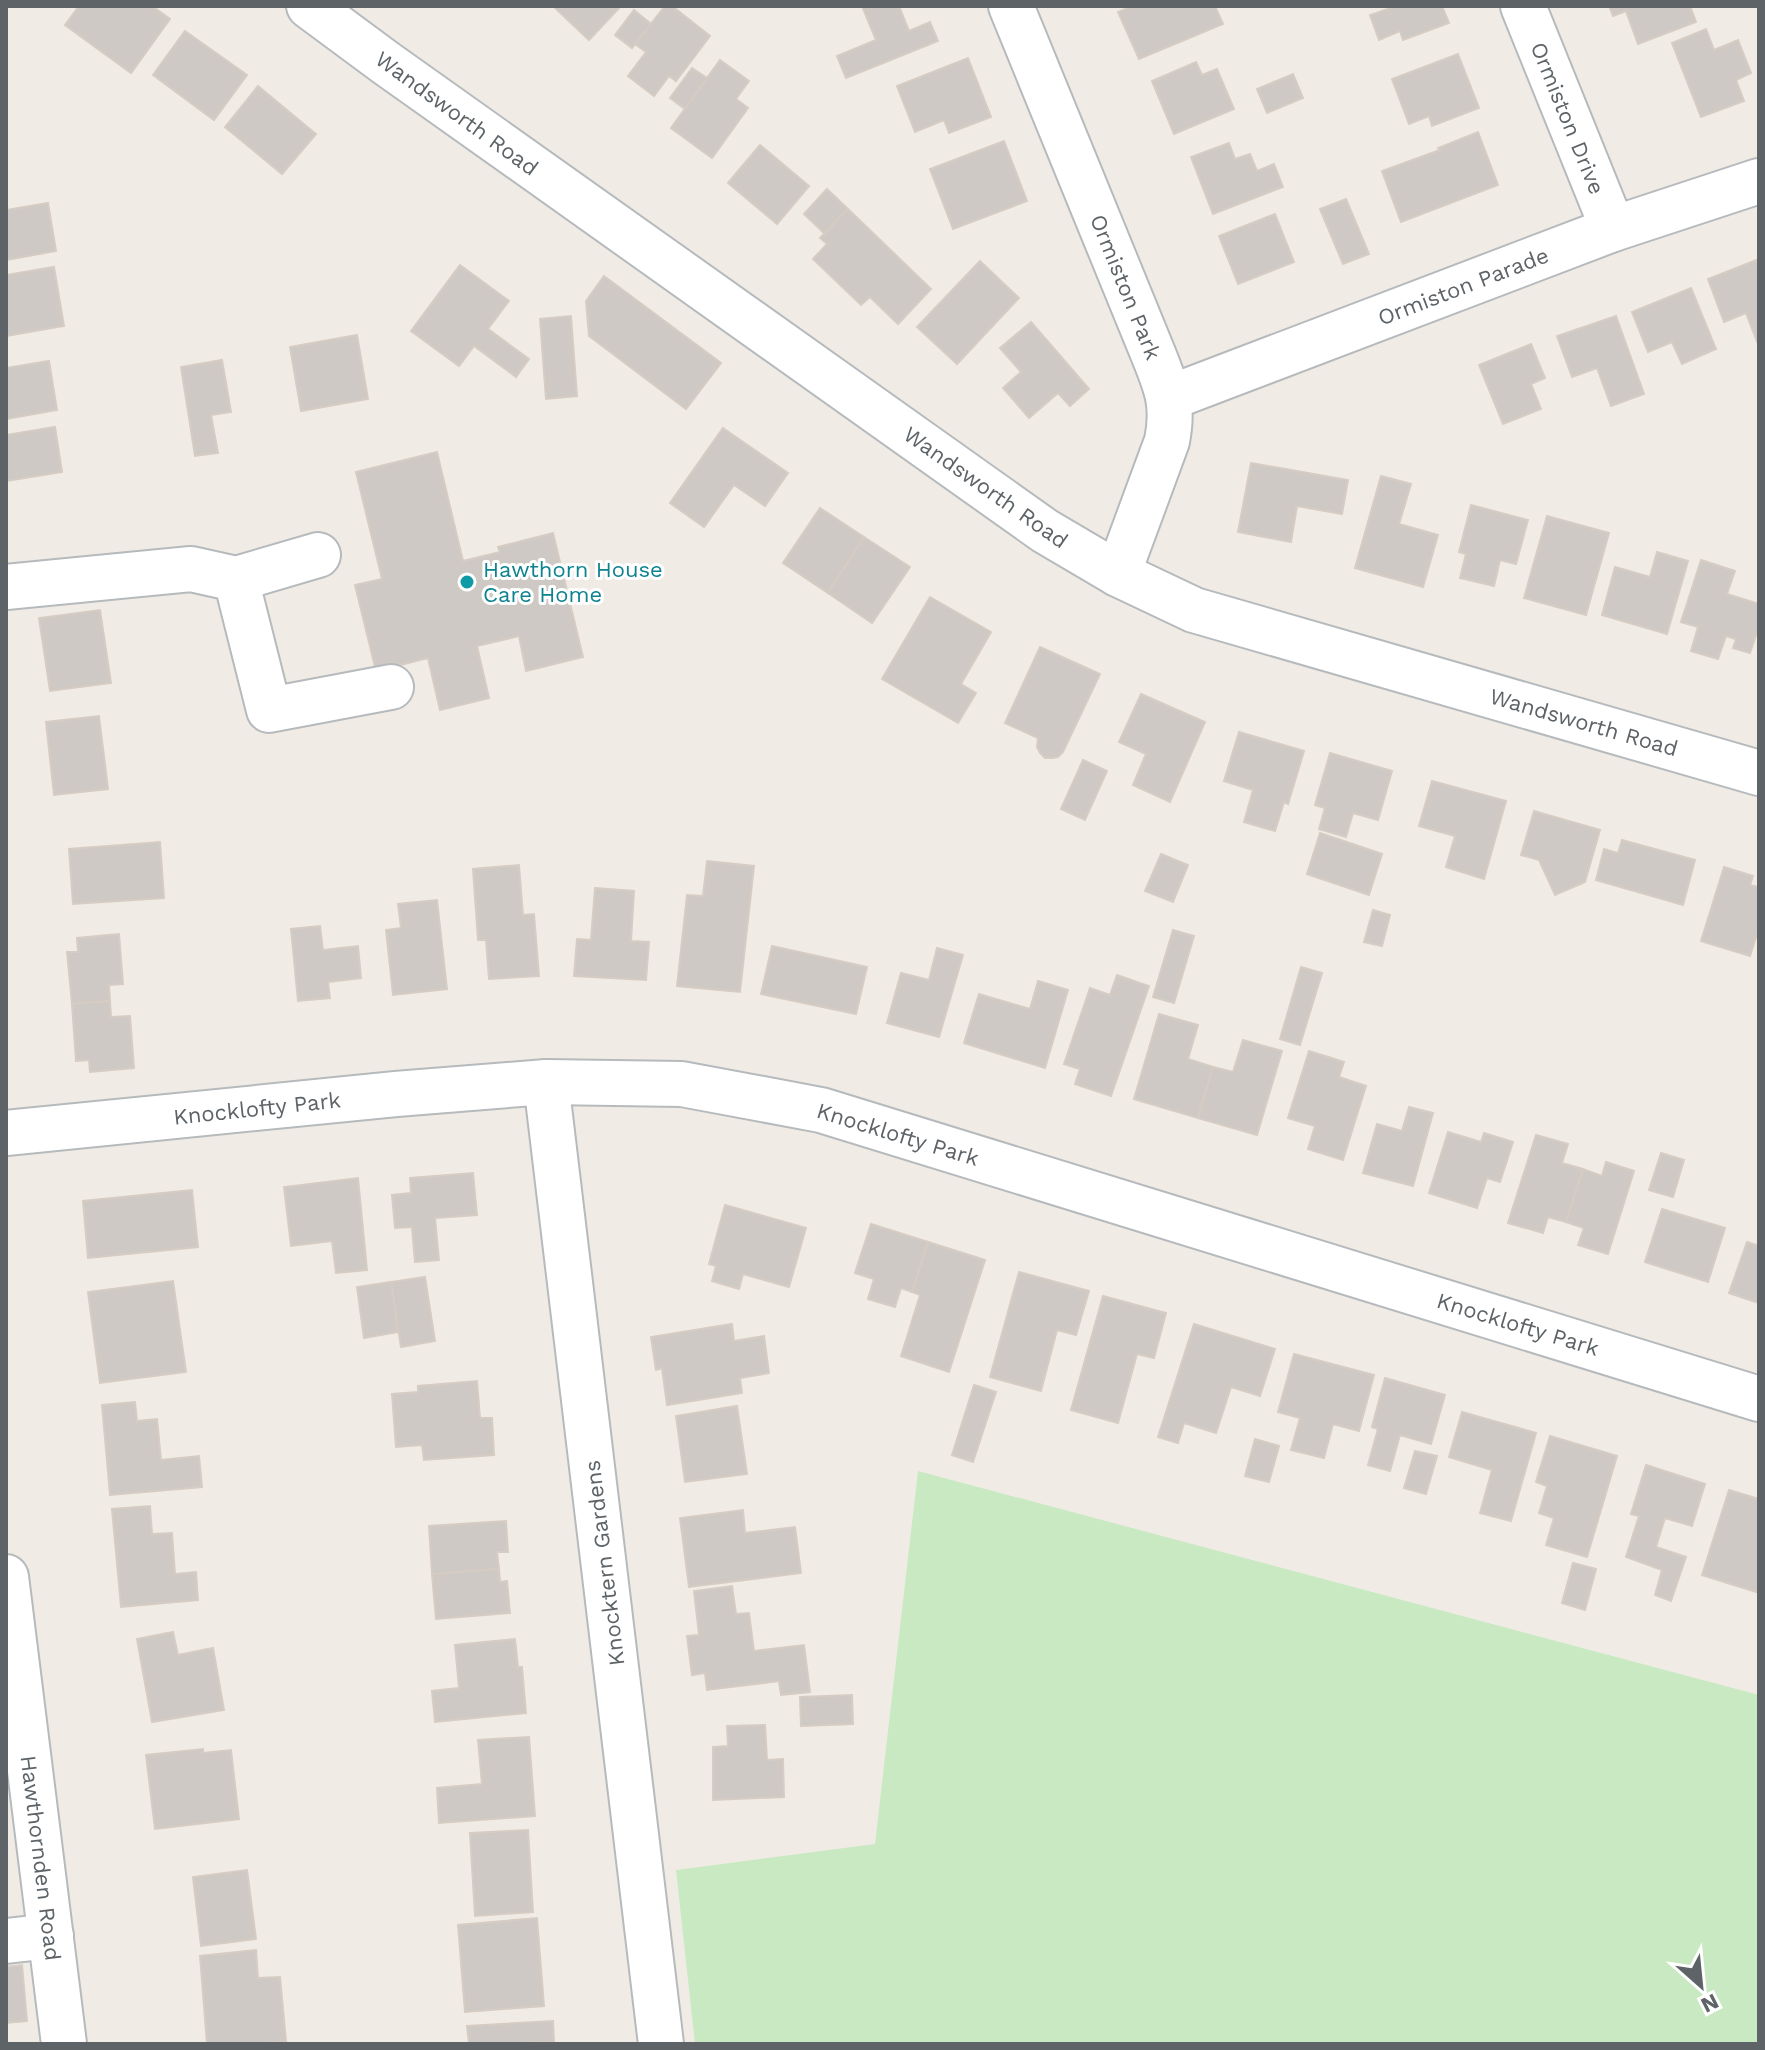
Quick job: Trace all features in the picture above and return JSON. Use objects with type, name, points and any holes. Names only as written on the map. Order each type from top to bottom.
[{"type":"street","name":"Wandsworth Road","points":[[309,6],[1045,531],[1118,574],[1194,610],[1759,773]]},
{"type":"street","name":"Ormiston Park","points":[[1011,6],[1169,398],[1171,418],[1167,441],[1118,574]]},
{"type":"street","name":"Ormiston Drive","points":[[1523,6],[1613,229]]},
{"type":"street","name":"Ormiston Parade","points":[[1169,398],[1613,229],[1759,181]]},
{"type":"street","points":[[6,587],[191,569],[236,579],[318,555]]},
{"type":"street","points":[[236,579],[269,710],[391,687]]},
{"type":"street","name":"Knocklofty Park","points":[[6,1133],[546,1082],[682,1084],[821,1110],[1759,1399]]},
{"type":"street","name":"Knocktern Gardens","points":[[546,1082],[661,2044]]},
{"type":"street","name":"Hawthornden Road","points":[[6,1577],[64,2044]]},
{"type":"street","points":[[6,1941],[51,1936]]},
{"type":"green space","points":[[918,1471],[1759,1695],[1759,2044],[695,2044],[676,1870],[875,1844]]},
{"type":"building","points":[[79,6],[152,6],[170,19],[131,73],[65,25]]},
{"type":"building","points":[[553,6],[621,6],[589,40]]},
{"type":"building","points":[[665,6],[672,6],[710,36],[676,81],[669,76],[654,96],[628,76],[646,52],[635,44]]},
{"type":"building","points":[[862,6],[899,6],[909,31],[930,22],[938,41],[846,78],[837,56],[876,40]]},
{"type":"building","points":[[1133,6],[1215,6],[1223,24],[1139,59],[1118,12]]},
{"type":"building","points":[[1390,6],[1442,6],[1449,23],[1403,40],[1400,31],[1379,40],[1370,15]]},
{"type":"building","points":[[1609,6],[1690,6],[1696,22],[1638,44],[1626,11],[1613,16]]},
{"type":"building","points":[[634,10],[651,24],[632,48],[615,35]]},
{"type":"building","points":[[1706,29],[1714,50],[1738,40],[1751,73],[1736,80],[1744,101],[1701,117],[1672,43]]},
{"type":"building","points":[[185,31],[247,75],[214,120],[153,75]]},
{"type":"building","points":[[1458,54],[1479,108],[1432,126],[1429,116],[1409,124],[1392,79]]},
{"type":"building","points":[[968,58],[991,117],[949,133],[944,120],[915,132],[897,86]]},
{"type":"building","points":[[720,60],[749,81],[736,99],[748,108],[712,158],[671,128]]},
{"type":"building","points":[[1196,62],[1202,75],[1217,69],[1234,109],[1174,134],[1152,81]]},
{"type":"building","points":[[692,68],[707,78],[685,109],[670,98]]},
{"type":"building","points":[[1293,74],[1303,98],[1267,113],[1257,89]]},
{"type":"building","points":[[258,86],[316,134],[282,174],[225,127]]},
{"type":"building","points":[[1478,132],[1498,185],[1401,222],[1382,171]]},
{"type":"building","points":[[1004,141],[1027,201],[953,229],[930,169]]},
{"type":"building","points":[[1229,143],[1235,159],[1250,154],[1257,171],[1274,164],[1283,187],[1213,214],[1191,157]]},
{"type":"building","points":[[760,145],[809,186],[777,224],[728,183]]},
{"type":"building","points":[[827,189],[848,209],[824,233],[804,214]]},
{"type":"building","points":[[1346,199],[1369,254],[1343,264],[1320,209]]},
{"type":"building","points":[[48,203],[56,251],[6,260],[6,210]]},
{"type":"building","points":[[848,209],[931,289],[898,324],[870,297],[861,305],[813,259],[827,244],[820,238]]},
{"type":"building","points":[[1275,214],[1294,262],[1238,284],[1219,236]]},
{"type":"building","points":[[1759,259],[1759,347],[1746,313],[1724,322],[1708,279]]},
{"type":"building","points":[[980,261],[1019,298],[957,364],[917,327]]},
{"type":"building","points":[[460,265],[509,301],[488,329],[529,359],[516,377],[474,346],[459,366],[411,331]]},
{"type":"building","points":[[54,267],[64,326],[6,336],[6,275]]},
{"type":"building","points":[[604,276],[721,363],[686,409],[589,336],[586,301]]},
{"type":"building","points":[[1691,288],[1716,349],[1682,364],[1672,342],[1648,352],[1632,312]]},
{"type":"building","points":[[571,316],[577,396],[546,399],[540,319]]},
{"type":"building","points":[[1616,316],[1644,394],[1611,406],[1597,368],[1572,377],[1557,336]]},
{"type":"building","points":[[1031,322],[1089,389],[1070,406],[1058,393],[1029,418],[1003,388],[1021,372],[1000,348]]},
{"type":"building","points":[[357,335],[368,399],[301,411],[290,347]]},
{"type":"building","points":[[1531,344],[1545,378],[1531,384],[1541,409],[1503,424],[1479,365]]},
{"type":"building","points":[[222,360],[231,412],[211,415],[218,453],[195,456],[181,367]]},
{"type":"building","points":[[49,361],[57,410],[6,419],[6,368]]},
{"type":"building","points":[[55,427],[62,472],[6,481],[6,435]]},
{"type":"building","points":[[723,428],[788,473],[765,506],[734,485],[704,527],[670,503]]},
{"type":"building","name":"Hawthorn House Care Home","points":[[437,452],[463,561],[500,552],[498,547],[553,533],[583,657],[526,671],[519,636],[477,646],[489,698],[440,710],[428,658],[376,671],[355,585],[382,579],[356,472]]},
{"type":"building","points":[[1251,463],[1348,480],[1342,514],[1297,506],[1291,542],[1238,532]]},
{"type":"building","points":[[1381,476],[1411,484],[1399,524],[1438,535],[1423,587],[1355,568]]},
{"type":"building","points":[[1471,505],[1528,520],[1516,564],[1500,560],[1494,586],[1460,578],[1466,554],[1459,552]]},
{"type":"building","points":[[820,508],[864,537],[828,593],[783,563]]},
{"type":"building","points":[[1547,516],[1609,533],[1586,615],[1524,598]]},
{"type":"building","points":[[864,537],[910,567],[872,623],[828,593]]},
{"type":"building","points":[[1657,552],[1688,561],[1667,634],[1602,615],[1615,567],[1650,577]]},
{"type":"building","points":[[1701,560],[1735,571],[1727,594],[1759,604],[1759,626],[1750,653],[1733,648],[1736,639],[1726,636],[1718,659],[1691,651],[1698,627],[1681,622]]},
{"type":"building","points":[[930,597],[991,632],[961,684],[976,693],[958,723],[882,679]]},
{"type":"building","points":[[100,610],[111,683],[50,691],[39,618]]},
{"type":"building","points":[[1040,647],[1100,674],[1063,752],[1052,758],[1045,758],[1040,753],[1038,738],[1005,723]]},
{"type":"building","points":[[1141,694],[1205,722],[1170,802],[1133,785],[1146,754],[1119,742]]},
{"type":"building","points":[[99,716],[108,789],[54,795],[46,722]]},
{"type":"building","points":[[1239,732],[1304,751],[1288,804],[1284,802],[1275,831],[1244,822],[1253,790],[1224,781]]},
{"type":"building","points":[[1330,753],[1392,771],[1378,820],[1353,813],[1346,837],[1319,829],[1325,808],[1315,805]]},
{"type":"building","points":[[1083,760],[1107,771],[1085,820],[1061,809]]},
{"type":"building","points":[[1432,781],[1506,801],[1484,879],[1446,867],[1455,836],[1419,826]]},
{"type":"building","points":[[1534,811],[1600,830],[1585,882],[1555,895],[1539,860],[1521,855]]},
{"type":"building","points":[[1320,833],[1382,854],[1369,895],[1307,874]]},
{"type":"building","points":[[1622,840],[1695,860],[1683,905],[1596,880],[1604,849],[1618,853]]},
{"type":"building","points":[[160,842],[164,898],[73,904],[69,849]]},
{"type":"building","points":[[1161,854],[1188,865],[1173,902],[1145,891]]},
{"type":"building","points":[[707,861],[754,866],[740,992],[677,986],[687,895],[703,896]]},
{"type":"building","points":[[519,865],[523,915],[534,914],[539,976],[489,979],[486,940],[478,940],[473,869]]},
{"type":"building","points":[[1724,867],[1753,876],[1750,885],[1759,887],[1759,928],[1750,956],[1701,941]]},
{"type":"building","points":[[595,888],[634,891],[631,941],[649,942],[646,980],[574,976],[577,939],[591,940]]},
{"type":"building","points":[[437,900],[447,989],[393,995],[386,930],[401,928],[398,904]]},
{"type":"building","points":[[1373,910],[1390,915],[1382,946],[1364,942]]},
{"type":"building","points":[[320,926],[323,950],[358,946],[361,978],[328,982],[330,998],[298,1001],[291,929]]},
{"type":"building","points":[[1173,930],[1194,936],[1174,1003],[1153,997]]},
{"type":"building","points":[[119,934],[123,984],[109,985],[110,1001],[72,1004],[67,952],[78,952],[77,938]]},
{"type":"building","points":[[772,946],[867,967],[856,1014],[761,994]]},
{"type":"building","points":[[937,948],[963,955],[939,1037],[887,1023],[901,973],[929,980]]},
{"type":"building","points":[[1301,967],[1322,973],[1300,1045],[1280,1039]]},
{"type":"building","points":[[1117,975],[1149,986],[1111,1096],[1075,1084],[1080,1069],[1064,1064],[1090,988],[1110,995]]},
{"type":"building","points":[[1038,981],[1068,990],[1045,1068],[964,1043],[979,994],[1030,1009]]},
{"type":"building","points":[[110,1001],[111,1017],[130,1016],[134,1068],[90,1072],[89,1060],[76,1061],[72,1004]]},
{"type":"building","points":[[1159,1014],[1198,1025],[1188,1059],[1213,1067],[1198,1118],[1134,1099]]},
{"type":"building","points":[[1243,1040],[1282,1051],[1257,1135],[1198,1118],[1213,1067],[1233,1072]]},
{"type":"building","points":[[1309,1051],[1344,1062],[1339,1077],[1366,1086],[1343,1160],[1308,1149],[1315,1126],[1288,1118]]},
{"type":"building","points":[[1409,1107],[1433,1113],[1413,1186],[1363,1173],[1377,1124],[1402,1131]]},
{"type":"building","points":[[1448,1132],[1481,1142],[1484,1133],[1513,1142],[1500,1182],[1487,1178],[1477,1208],[1429,1193]]},
{"type":"building","points":[[1536,1135],[1568,1144],[1562,1163],[1583,1169],[1566,1222],[1548,1217],[1543,1233],[1508,1223]]},
{"type":"building","points":[[1661,1153],[1684,1160],[1673,1197],[1649,1190]]},
{"type":"building","points":[[1606,1162],[1634,1171],[1608,1254],[1578,1245],[1584,1228],[1566,1222],[1583,1169],[1602,1176]]},
{"type":"building","points":[[473,1173],[477,1215],[435,1218],[439,1260],[415,1262],[412,1227],[395,1228],[392,1195],[411,1193],[410,1178]]},
{"type":"building","points":[[358,1178],[367,1270],[336,1273],[332,1241],[291,1246],[284,1187]]},
{"type":"building","points":[[192,1190],[198,1247],[88,1258],[83,1201]]},
{"type":"building","points":[[725,1205],[806,1228],[789,1287],[743,1274],[739,1289],[712,1281],[716,1266],[709,1264]]},
{"type":"building","points":[[1662,1209],[1725,1228],[1708,1282],[1645,1262]]},
{"type":"building","points":[[871,1224],[928,1242],[912,1292],[901,1288],[895,1307],[868,1299],[874,1279],[855,1273]]},
{"type":"building","points":[[928,1242],[985,1260],[949,1372],[901,1356],[920,1295],[912,1292]]},
{"type":"building","points":[[1747,1242],[1759,1246],[1759,1303],[1729,1293]]},
{"type":"building","points":[[1019,1272],[1089,1291],[1076,1335],[1057,1330],[1041,1391],[990,1377]]},
{"type":"building","points":[[425,1277],[435,1341],[401,1347],[391,1282]]},
{"type":"building","points":[[173,1281],[186,1372],[100,1383],[88,1292]]},
{"type":"building","points":[[391,1282],[398,1332],[364,1338],[357,1287]]},
{"type":"building","points":[[1103,1296],[1166,1313],[1154,1358],[1137,1354],[1118,1423],[1071,1410]]},
{"type":"building","points":[[732,1324],[734,1341],[764,1336],[769,1373],[740,1378],[742,1393],[667,1405],[662,1368],[656,1370],[651,1337]]},
{"type":"building","points":[[1194,1324],[1275,1349],[1260,1396],[1231,1387],[1216,1433],[1184,1423],[1178,1443],[1158,1437]]},
{"type":"building","points":[[1294,1354],[1374,1375],[1359,1431],[1333,1424],[1324,1458],[1291,1450],[1300,1418],[1278,1412]]},
{"type":"building","points":[[1385,1378],[1445,1395],[1431,1444],[1400,1435],[1390,1471],[1368,1465],[1378,1429],[1372,1427]]},
{"type":"building","points":[[477,1381],[480,1418],[492,1418],[494,1455],[424,1460],[422,1445],[396,1447],[392,1394],[418,1392],[418,1386]]},
{"type":"building","points":[[974,1385],[996,1392],[973,1462],[952,1455]]},
{"type":"building","points":[[135,1402],[137,1421],[157,1419],[161,1460],[199,1456],[202,1487],[110,1495],[102,1405]]},
{"type":"building","points":[[737,1406],[747,1474],[685,1482],[676,1416]]},
{"type":"building","points":[[1462,1412],[1536,1433],[1511,1521],[1480,1513],[1492,1470],[1449,1457]]},
{"type":"building","points":[[1550,1436],[1617,1456],[1587,1557],[1546,1545],[1554,1518],[1539,1513],[1547,1486],[1536,1482]]},
{"type":"building","points":[[1255,1439],[1279,1446],[1269,1482],[1245,1476]]},
{"type":"building","points":[[1415,1451],[1437,1456],[1426,1494],[1404,1488]]},
{"type":"building","points":[[1646,1465],[1705,1484],[1692,1526],[1665,1518],[1656,1547],[1686,1557],[1671,1601],[1655,1595],[1662,1570],[1626,1557],[1639,1516],[1631,1514]]},
{"type":"building","points":[[1729,1490],[1759,1499],[1759,1593],[1702,1575]]},
{"type":"building","points":[[150,1506],[152,1534],[172,1533],[175,1574],[196,1572],[198,1600],[121,1607],[112,1509]]},
{"type":"building","points":[[743,1510],[745,1533],[795,1527],[801,1573],[689,1587],[680,1518]]},
{"type":"building","points":[[506,1521],[508,1552],[497,1552],[499,1569],[432,1574],[429,1526]]},
{"type":"building","points":[[1573,1563],[1596,1569],[1585,1610],[1562,1603]]},
{"type":"building","points":[[499,1569],[500,1582],[507,1581],[510,1613],[436,1619],[432,1574]]},
{"type":"building","points":[[732,1586],[736,1614],[749,1613],[754,1651],[804,1645],[810,1692],[781,1695],[779,1681],[707,1690],[705,1673],[692,1675],[687,1636],[699,1635],[694,1591]]},
{"type":"building","points":[[173,1632],[178,1655],[213,1648],[224,1710],[152,1722],[137,1639]]},
{"type":"building","points":[[515,1639],[518,1667],[522,1667],[526,1713],[435,1722],[432,1691],[459,1688],[455,1645]]},
{"type":"building","points":[[852,1695],[853,1724],[801,1726],[800,1697]]},
{"type":"building","points":[[765,1725],[767,1760],[783,1759],[784,1797],[713,1800],[713,1747],[728,1746],[727,1726]]},
{"type":"building","points":[[529,1737],[535,1816],[439,1823],[437,1788],[482,1784],[478,1740]]},
{"type":"building","points":[[203,1749],[203,1753],[231,1750],[239,1819],[155,1829],[146,1755]]},
{"type":"building","points":[[528,1830],[533,1912],[475,1916],[470,1833]]},
{"type":"building","points":[[247,1870],[256,1939],[201,1946],[193,1877]]},
{"type":"building","points":[[537,1918],[544,2006],[465,2012],[458,1925]]},
{"type":"building","points":[[256,1950],[258,1978],[280,1977],[286,2041],[207,2044],[200,1956]]},
{"type":"building","points":[[22,1965],[27,2021],[6,2023],[6,1967]]},
{"type":"building","points":[[553,2021],[554,2042],[469,2044],[467,2026]]},
{"type":"place","name":"Hawthorn House Care Home","points":[[467,582]]}]
